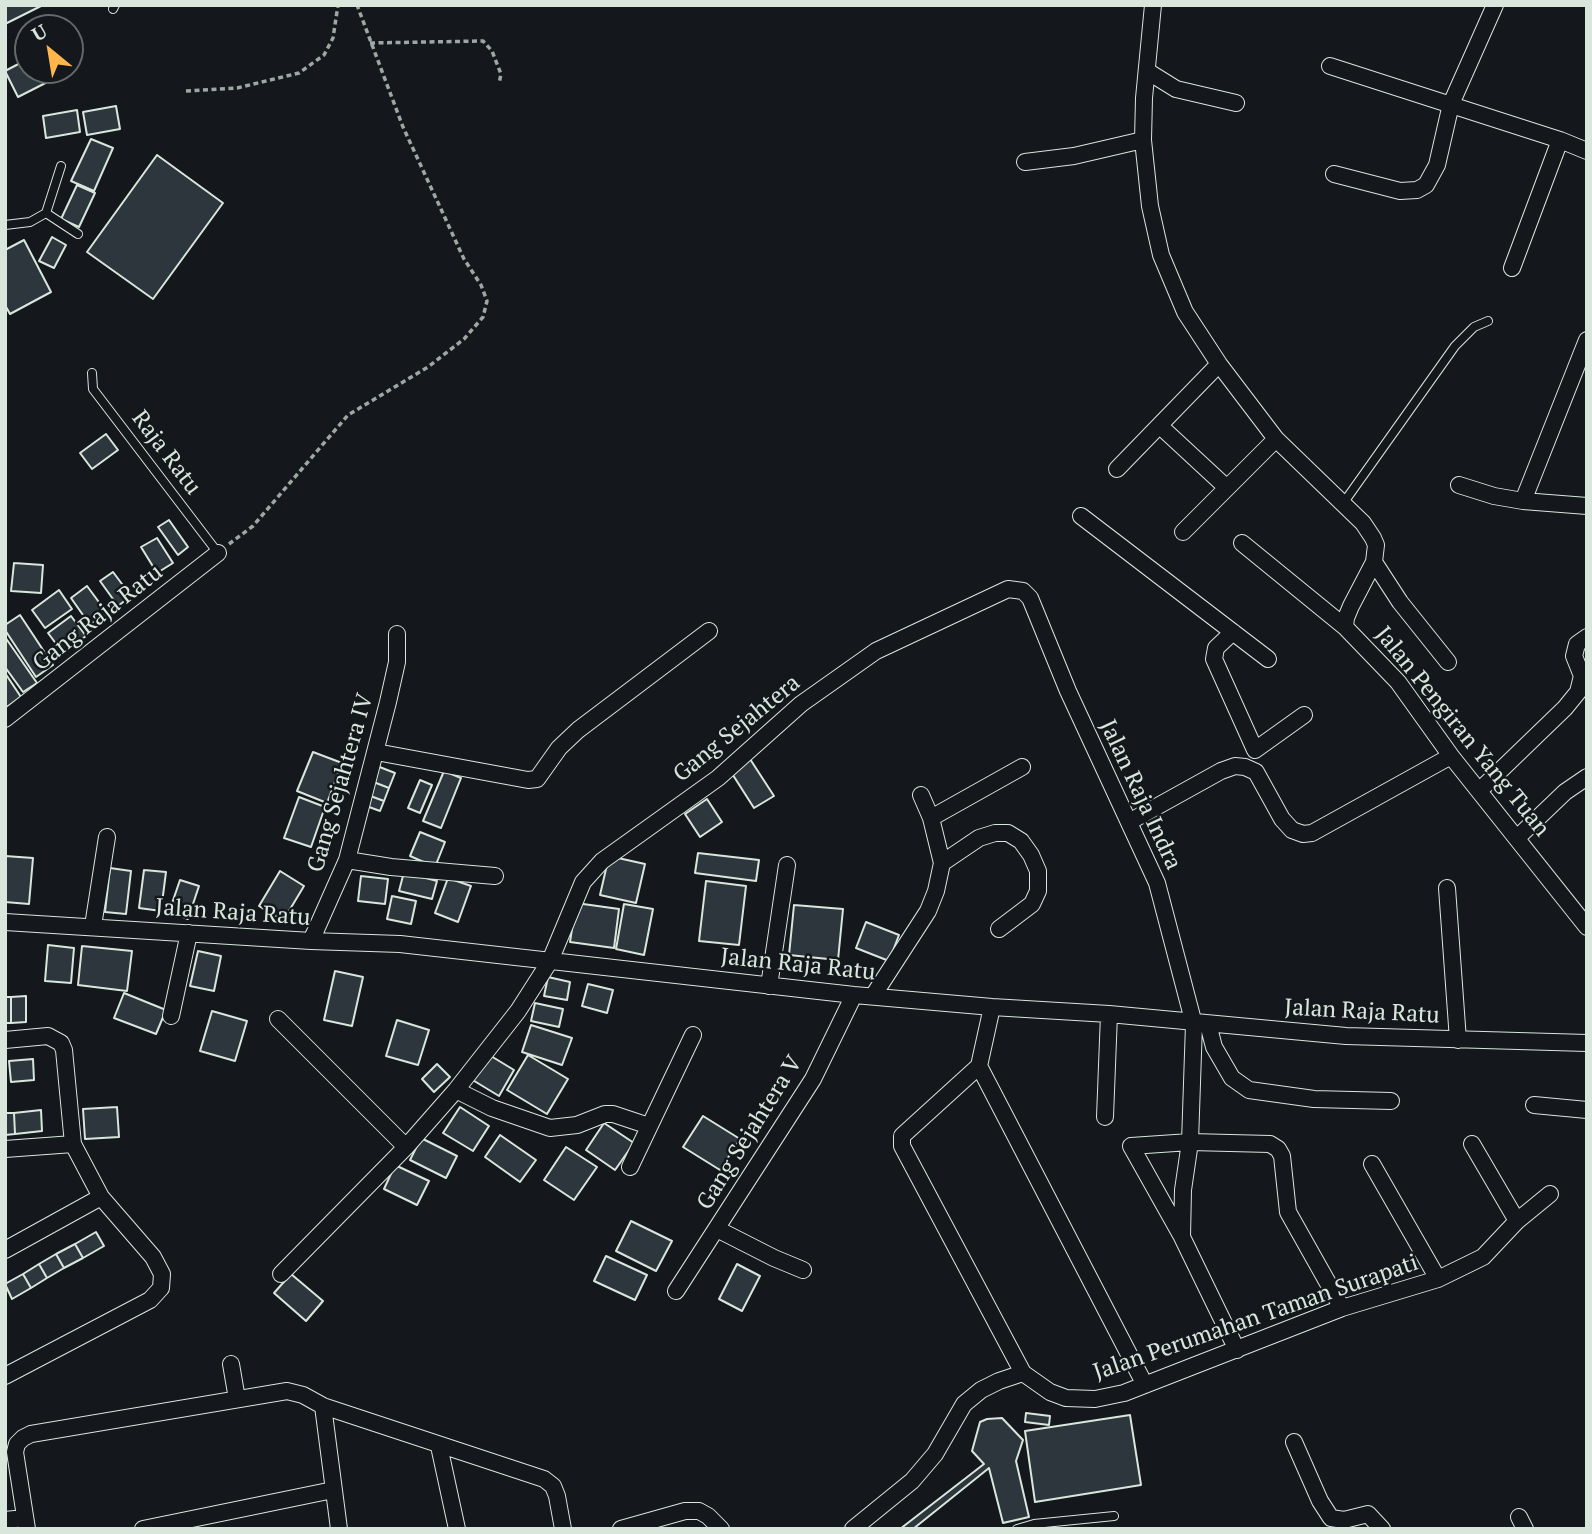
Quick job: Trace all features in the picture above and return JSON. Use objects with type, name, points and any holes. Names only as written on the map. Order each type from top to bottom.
[{"type":"street","points":[[1153,5],[1143,140],[1150,206],[1161,255],[1185,312],[1219,364],[1276,439],[1363,523],[1376,545],[1374,562],[1400,602],[1448,662]]},
{"type":"street","points":[[1334,174],[1401,191],[1417,190],[1426,185],[1437,164],[1451,104],[1495,5]]},
{"type":"street","points":[[1330,66],[1587,151]]},
{"type":"street","points":[[1147,71],[1176,89],[1236,103]]},
{"type":"street","points":[[1025,162],[1074,156],[1143,140]]},
{"type":"street","points":[[1513,268],[1560,140]]},
{"type":"street","points":[[1523,501],[1580,377],[1587,340]]},
{"type":"street","points":[[1117,470],[1219,364]]},
{"type":"street","points":[[1160,426],[1227,488]]},
{"type":"street","points":[[1183,532],[1276,439]]},
{"type":"street","points":[[1459,485],[1494,496],[1523,501],[1587,506]]},
{"type":"street","points":[[1081,516],[1268,659]]},
{"type":"street","points":[[1242,543],[1345,627]]},
{"type":"street","name":"Gang Raja Ratu","points":[[5,719],[218,553]]},
{"type":"street","name":"Jalan Pengiran Yang Tuan","points":[[1374,562],[1355,596],[1345,627],[1398,682],[1451,756],[1587,927]]},
{"type":"street","name":"Jalan Raja Indra","points":[[1008,589],[1023,591],[1030,598],[1068,691],[1157,883],[1201,1024],[1193,1040],[1190,1142],[1183,1190],[1182,1237]]},
{"type":"street","name":"Gang Sejahtera","points":[[281,1274],[406,1147],[456,1090],[518,1011],[550,961],[583,882],[602,861],[718,778],[801,704],[876,651],[1008,589]]},
{"type":"street","points":[[376,752],[528,780],[537,779],[559,748],[578,730],[709,631]]},
{"type":"street","points":[[1233,632],[1216,648],[1214,659],[1255,750],[1250,769]]},
{"type":"street","name":"Gang Sejahtera IV","points":[[311,941],[347,860],[397,662],[397,634]]},
{"type":"street","points":[[1479,790],[1565,708],[1578,692],[1582,676],[1574,656],[1577,644],[1587,637]]},
{"type":"street","points":[[1255,750],[1304,715]]},
{"type":"street","points":[[1129,822],[1221,771],[1235,766],[1255,772],[1292,831],[1312,833],[1451,756]]},
{"type":"street","points":[[931,818],[1022,767]]},
{"type":"street","points":[[1517,838],[1565,792],[1587,777]]},
{"type":"street","points":[[873,996],[928,911],[942,863],[931,818],[921,794]]},
{"type":"street","points":[[942,863],[979,838],[995,833],[1008,833],[1021,841],[1038,871],[1038,891],[1032,904],[999,929]]},
{"type":"street","points":[[93,926],[107,838]]},
{"type":"street","points":[[347,860],[391,867],[495,876]]},
{"type":"street","points":[[769,986],[787,865]]},
{"type":"street","points":[[1447,887],[1458,1040]]},
{"type":"street","name":"Jalan Raja Ratu","points":[[5,922],[400,944],[854,995],[1109,1014],[1346,1037],[1587,1043]]},
{"type":"street","points":[[171,1016],[189,933]]},
{"type":"street","name":"Gang Sejahtera V","points":[[677,1291],[813,1079],[854,995]]},
{"type":"street","points":[[853,1529],[912,1481],[935,1454],[964,1404],[981,1390],[1023,1373],[902,1146],[902,1136],[979,1066],[992,1007]]},
{"type":"street","points":[[1105,1117],[1109,1014]]},
{"type":"street","points":[[278,1018],[406,1147]]},
{"type":"street","points":[[1201,1024],[1232,1078],[1249,1090],[1314,1099],[1391,1101]]},
{"type":"street","points":[[630,1167],[694,1035]]},
{"type":"street","points":[[5,1040],[48,1036],[61,1043],[64,1050],[73,1144],[101,1197],[153,1257],[162,1274],[161,1289],[150,1300],[5,1376]]},
{"type":"street","points":[[979,1066],[1145,1385]]},
{"type":"street","points":[[456,1090],[492,1108],[550,1128],[577,1125],[605,1114],[613,1114],[649,1126]]},
{"type":"street","points":[[1534,1105],[1587,1110]]},
{"type":"street","points":[[1237,1350],[1182,1237],[1131,1146],[1190,1142],[1270,1144],[1278,1149],[1282,1156],[1288,1212],[1342,1308]]},
{"type":"street","points":[[5,1149],[73,1144]]},
{"type":"street","points":[[1472,1144],[1517,1221]]},
{"type":"street","points":[[1372,1164],[1438,1279]]},
{"type":"street","name":"Jalan Perumahan Taman Surapati","points":[[1023,1373],[1050,1392],[1066,1398],[1095,1399],[1145,1385],[1342,1308],[1438,1279],[1483,1257],[1517,1221],[1549,1194]]},
{"type":"street","points":[[5,1250],[101,1197]]},
{"type":"street","points":[[717,1229],[803,1270]]},
{"type":"street","points":[[231,1364],[237,1399]]},
{"type":"street","points":[[5,1520],[26,1523],[15,1452],[17,1444],[31,1434],[287,1391],[439,1446],[544,1479],[553,1486],[557,1496],[563,1529]]},
{"type":"street","points":[[323,1406],[339,1529]]},
{"type":"street","points":[[1294,1442],[1320,1501],[1331,1517],[1344,1520],[1368,1514],[1382,1529]]},
{"type":"street","points":[[439,1446],[457,1529]]},
{"type":"street","points":[[143,1529],[333,1490]]},
{"type":"street","points":[[621,1529],[685,1511],[699,1511],[721,1529]]},
{"type":"lane","points":[[5,225],[30,222],[47,213],[61,166]]},
{"type":"lane","points":[[47,213],[78,234]]},
{"type":"lane","points":[[1342,505],[1455,346],[1474,327],[1488,321]]},
{"type":"lane","name":"Raja Ratu","points":[[92,373],[93,389],[218,553]]},
{"type":"lane","points":[[1017,1529],[1034,1524],[1114,1516]]},
{"type":"path","points":[[186,91],[237,88],[299,73],[324,55],[333,38],[338,5]]},
{"type":"path","points":[[218,553],[253,526],[348,415],[428,367],[464,339],[483,317],[487,301],[481,285],[464,259],[403,127],[357,5]]},
{"type":"path","points":[[370,43],[482,41],[492,51],[501,74],[499,84]]},
{"type":"building","points":[[5,5],[41,5],[25,14],[14,14],[14,20],[5,24]]},
{"type":"building","points":[[14,66],[14,84],[44,84],[18,97],[5,71]]},
{"type":"building","points":[[116,106],[120,129],[87,135],[83,112]]},
{"type":"building","points":[[77,110],[80,132],[46,138],[43,116]]},
{"type":"building","points":[[91,139],[113,148],[94,191],[71,181]]},
{"type":"building","points":[[157,155],[223,203],[153,299],[87,252]]},
{"type":"building","points":[[77,185],[95,193],[79,227],[61,219]]},
{"type":"building","points":[[52,237],[66,245],[54,268],[39,261]]},
{"type":"building","points":[[24,240],[51,292],[10,314],[5,305],[5,250]]},
{"type":"building","points":[[106,434],[118,450],[92,469],[80,453]]},
{"type":"building","points":[[169,520],[188,547],[178,555],[158,527]]},
{"type":"building","points":[[157,538],[173,563],[157,573],[141,547]]},
{"type":"building","points":[[14,563],[43,565],[41,593],[11,591]]},
{"type":"building","points":[[113,572],[131,596],[118,606],[100,581]]},
{"type":"building","points":[[87,586],[107,613],[90,625],[71,598]]},
{"type":"building","points":[[59,590],[72,609],[45,628],[32,610]]},
{"type":"building","points":[[20,615],[53,665],[36,677],[5,630],[5,625]]},
{"type":"building","points":[[71,616],[86,636],[63,653],[48,633]]},
{"type":"building","points":[[5,637],[37,683],[23,692],[5,667]]},
{"type":"building","points":[[5,673],[21,697],[7,707],[5,705]]},
{"type":"building","points":[[313,752],[342,763],[327,803],[297,791]]},
{"type":"building","points":[[750,759],[774,796],[754,808],[731,772]]},
{"type":"building","points":[[377,766],[395,773],[389,788],[371,781]]},
{"type":"building","points":[[444,771],[461,778],[441,828],[423,821]]},
{"type":"building","points":[[420,780],[432,785],[420,813],[408,808]]},
{"type":"building","points":[[371,781],[389,788],[384,801],[365,794]]},
{"type":"building","points":[[365,794],[384,801],[380,811],[361,804]]},
{"type":"building","points":[[299,797],[325,807],[311,847],[284,838]]},
{"type":"building","points":[[707,799],[722,822],[700,837],[685,814]]},
{"type":"building","points":[[420,832],[445,842],[435,867],[410,856]]},
{"type":"building","points":[[698,853],[759,860],[756,881],[695,873]]},
{"type":"building","points":[[5,856],[33,858],[29,904],[5,902]]},
{"type":"building","points":[[609,856],[645,864],[636,903],[600,895]]},
{"type":"building","points":[[110,868],[131,871],[126,914],[105,912]]},
{"type":"building","points":[[144,870],[166,872],[161,911],[139,908]]},
{"type":"building","points":[[280,871],[304,886],[283,921],[259,906]]},
{"type":"building","points":[[404,872],[437,881],[432,899],[399,891]]},
{"type":"building","points":[[361,876],[388,879],[385,904],[358,901]]},
{"type":"building","points":[[448,878],[471,886],[458,922],[435,913]]},
{"type":"building","points":[[180,880],[199,886],[188,919],[169,912]]},
{"type":"building","points":[[706,881],[746,886],[739,945],[699,941]]},
{"type":"building","points":[[392,896],[416,901],[411,924],[387,919]]},
{"type":"building","points":[[576,903],[619,909],[614,948],[570,942]]},
{"type":"building","points":[[624,904],[653,909],[644,955],[616,949]]},
{"type":"building","points":[[794,905],[843,909],[838,960],[789,955]]},
{"type":"building","points":[[866,922],[899,935],[889,961],[856,948]]},
{"type":"building","points":[[48,945],[74,948],[71,983],[45,981]]},
{"type":"building","points":[[82,946],[132,951],[127,991],[78,985]]},
{"type":"building","points":[[198,951],[221,956],[214,991],[190,986]]},
{"type":"building","points":[[335,971],[363,977],[352,1026],[324,1020]]},
{"type":"building","points":[[548,977],[570,982],[567,1000],[544,996]]},
{"type":"building","points":[[588,984],[613,990],[607,1013],[582,1006]]},
{"type":"building","points":[[124,993],[166,1010],[156,1034],[114,1018]]},
{"type":"building","points":[[26,996],[26,1022],[11,1023],[11,997]]},
{"type":"building","points":[[5,997],[11,997],[11,1023],[5,1023]]},
{"type":"building","points":[[535,1003],[563,1009],[559,1027],[531,1021]]},
{"type":"building","points":[[212,1011],[247,1021],[235,1061],[200,1051]]},
{"type":"building","points":[[397,1020],[429,1030],[418,1065],[386,1056]]},
{"type":"building","points":[[531,1025],[572,1038],[562,1065],[522,1052]]},
{"type":"building","points":[[486,1053],[514,1070],[499,1096],[471,1079]]},
{"type":"building","points":[[528,1055],[568,1079],[547,1114],[507,1090]]},
{"type":"building","points":[[33,1059],[34,1080],[11,1082],[9,1061]]},
{"type":"building","points":[[437,1064],[450,1077],[434,1092],[422,1079]]},
{"type":"building","points":[[117,1107],[119,1137],[85,1139],[83,1109]]},
{"type":"building","points":[[460,1107],[489,1126],[473,1151],[443,1133]]},
{"type":"building","points":[[41,1110],[42,1131],[15,1134],[14,1113]]},
{"type":"building","points":[[5,1113],[14,1113],[15,1134],[5,1135]]},
{"type":"building","points":[[703,1116],[740,1139],[720,1170],[683,1147]]},
{"type":"building","points":[[604,1123],[634,1143],[615,1170],[586,1150]]},
{"type":"building","points":[[500,1135],[536,1160],[520,1182],[485,1157]]},
{"type":"building","points":[[421,1138],[457,1156],[446,1178],[410,1160]]},
{"type":"building","points":[[566,1147],[597,1167],[574,1200],[544,1180]]},
{"type":"building","points":[[395,1165],[429,1181],[417,1205],[384,1189]]},
{"type":"building","points":[[631,1221],[672,1241],[656,1271],[616,1251]]},
{"type":"building","points":[[96,1232],[104,1246],[83,1258],[75,1244]]},
{"type":"building","points":[[75,1244],[83,1258],[64,1268],[56,1254]]},
{"type":"building","points":[[56,1254],[64,1268],[47,1278],[39,1264]]},
{"type":"building","points":[[606,1256],[647,1275],[635,1300],[594,1281]]},
{"type":"building","points":[[39,1264],[47,1278],[31,1288],[23,1274]]},
{"type":"building","points":[[737,1264],[760,1276],[742,1311],[719,1299]]},
{"type":"building","points":[[23,1274],[31,1288],[12,1299],[5,1284]]},
{"type":"building","points":[[291,1274],[323,1301],[306,1321],[274,1293]]},
{"type":"building","points":[[1026,1413],[1050,1416],[1049,1425],[1025,1422]]},
{"type":"building","points":[[1130,1415],[1141,1485],[1035,1502],[1025,1431]]},
{"type":"building","points":[[1002,1418],[1023,1440],[1016,1461],[1029,1517],[1003,1523],[989,1468],[913,1529],[900,1529],[984,1464],[972,1451],[980,1422]]}]
